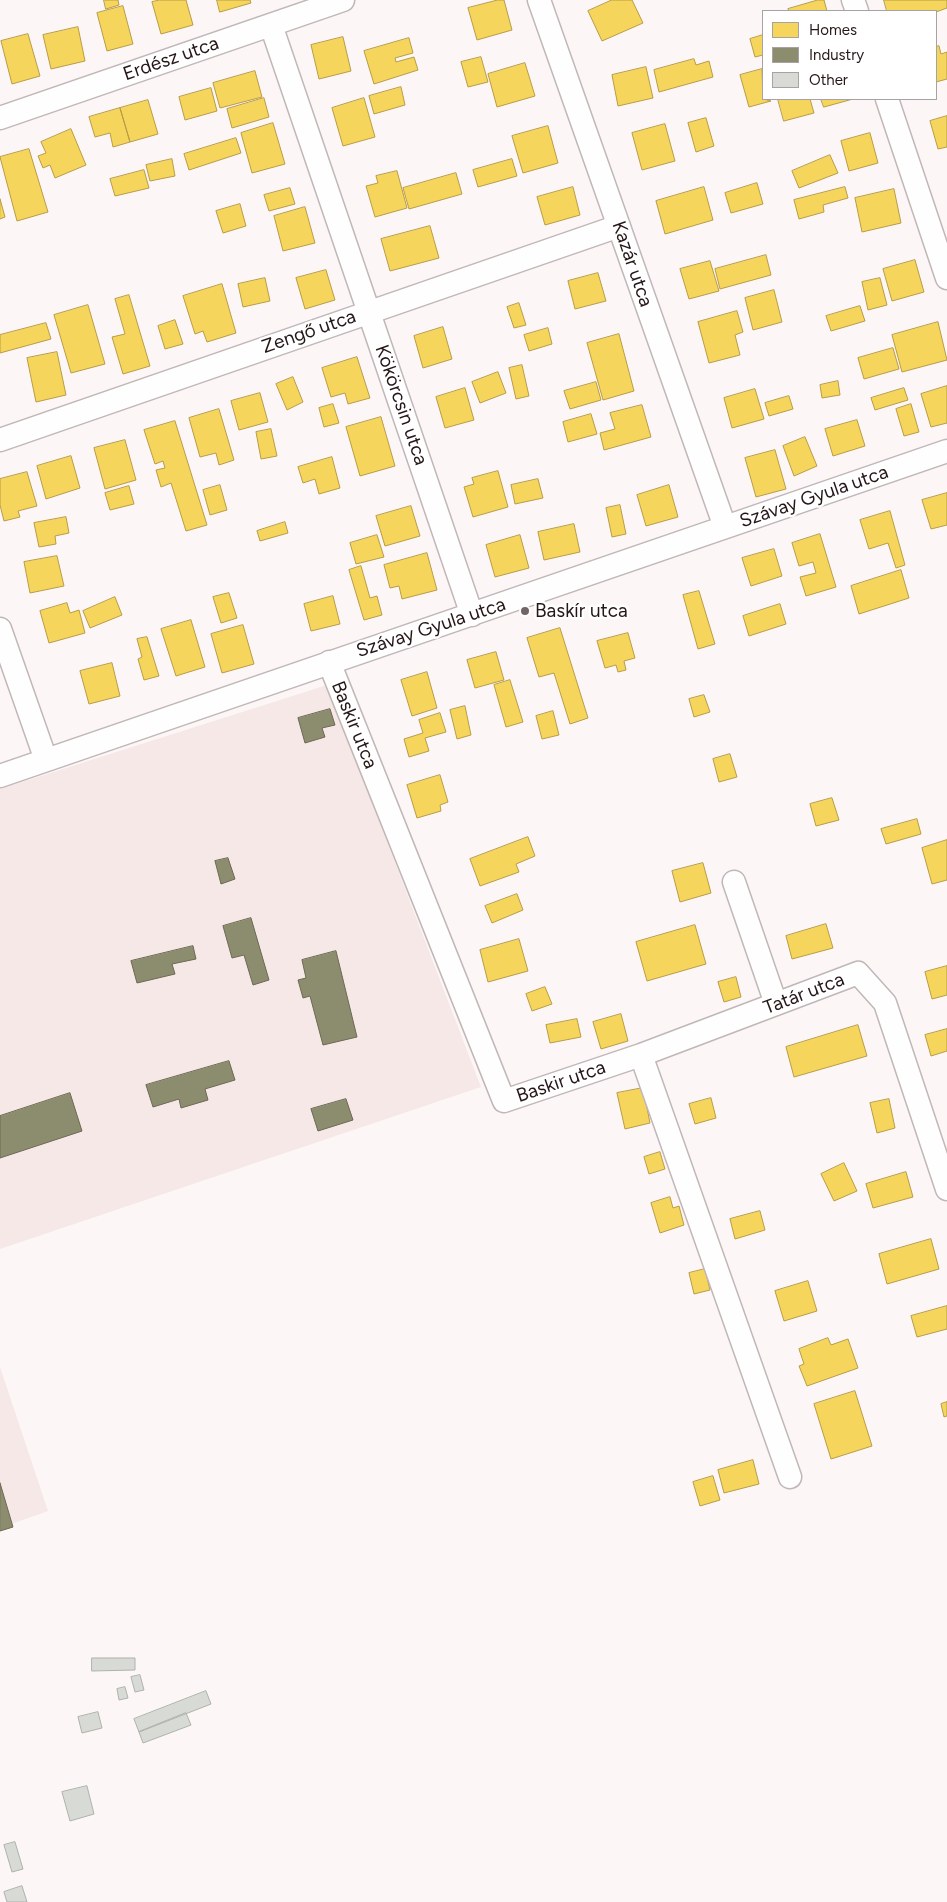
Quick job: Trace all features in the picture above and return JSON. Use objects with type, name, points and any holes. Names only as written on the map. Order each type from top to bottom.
[{"type":"street","name":"Erdész utca","points":[[0,118],[343,0]]},
{"type":"street","name":"Kazár utca","points":[[540,0],[725,527]]},
{"type":"street","name":"Kökörcsin utca","points":[[271,25],[472,615]]},
{"type":"street","points":[[887,100],[947,278]]},
{"type":"street","name":"Zengő utca","points":[[0,440],[619,226]]},
{"type":"street","name":"Szávay Gyula utca","points":[[0,776],[947,452]]},
{"type":"street","points":[[0,629],[46,760]]},
{"type":"street","name":"Baskir utca","points":[[329,662],[504,1101],[642,1054]]},
{"type":"street","points":[[734,882],[776,1004]]},
{"type":"street","name":"Tatár utca","points":[[642,1054],[858,973],[885,1003],[947,1189]]},
{"type":"street","points":[[642,1054],[790,1477]]},
{"type":"shaded area","points":[[327,685],[481,1087],[0,1249],[0,789]]},
{"type":"shaded area","points":[[0,1367],[48,1511],[0,1528]]},
{"type":"building: Homes","points":[[104,0],[118,0],[119,5],[106,9]]},
{"type":"building: Homes","points":[[160,0],[186,0],[193,25],[161,34],[152,2]]},
{"type":"building: Homes","points":[[217,0],[250,0],[251,3],[220,12]]},
{"type":"building: Homes","points":[[504,0],[512,30],[477,40],[468,8]]},
{"type":"building: Homes","points":[[612,0],[632,0],[643,23],[602,41],[588,11]]},
{"type":"building: Homes","points":[[824,0],[827,10],[788,10]]},
{"type":"building: Homes","points":[[884,0],[947,0],[947,8],[937,12],[937,10],[887,10]]},
{"type":"building: Homes","points":[[123,6],[133,44],[107,51],[97,13]]},
{"type":"building: Homes","points":[[78,27],[85,61],[51,69],[43,35]]},
{"type":"building: Homes","points":[[28,34],[40,76],[12,84],[1,41]]},
{"type":"building: Homes","points":[[762,35],[762,55],[755,57],[750,39]]},
{"type":"building: Homes","points":[[343,37],[351,71],[319,79],[311,45]]},
{"type":"building: Homes","points":[[409,38],[413,53],[395,58],[396,62],[414,57],[418,70],[374,84],[364,51]]},
{"type":"building: Homes","points":[[939,46],[941,54],[947,52],[947,79],[937,82],[937,47]]},
{"type":"building: Homes","points":[[481,57],[488,82],[468,87],[461,62]]},
{"type":"building: Homes","points":[[694,59],[696,65],[709,61],[713,77],[659,92],[654,70]]},
{"type":"building: Homes","points":[[525,63],[535,96],[497,107],[488,74]]},
{"type":"building: Homes","points":[[646,67],[653,98],[618,106],[612,75]]},
{"type":"building: Homes","points":[[762,69],[762,100],[771,101],[749,107],[740,75]]},
{"type":"building: Homes","points":[[255,71],[262,97],[220,108],[213,83]]},
{"type":"building: Homes","points":[[401,87],[405,105],[374,114],[369,96]]},
{"type":"building: Homes","points":[[211,88],[217,111],[185,120],[179,97]]},
{"type":"building: Homes","points":[[264,98],[269,117],[232,128],[227,109]]},
{"type":"building: Homes","points":[[364,98],[375,137],[343,146],[332,108]]},
{"type":"building: Homes","points":[[148,100],[158,134],[130,142],[120,108]]},
{"type":"building: Homes","points":[[778,100],[810,100],[814,113],[784,121]]},
{"type":"building: Homes","points":[[821,100],[849,100],[824,107]]},
{"type":"building: Homes","points":[[120,108],[130,142],[113,147],[110,133],[95,137],[89,117]]},
{"type":"building: Homes","points":[[947,116],[947,147],[938,149],[930,121]]},
{"type":"building: Homes","points":[[706,118],[714,146],[696,152],[688,123]]},
{"type":"building: Homes","points":[[273,123],[285,164],[252,173],[241,133]]},
{"type":"building: Homes","points":[[665,124],[675,161],[642,170],[632,133]]},
{"type":"building: Homes","points":[[548,126],[558,163],[523,173],[512,136]]},
{"type":"building: Homes","points":[[71,129],[86,165],[55,178],[50,165],[43,168],[38,156],[46,153],[41,142]]},
{"type":"building: Homes","points":[[870,133],[878,163],[849,171],[841,141]]},
{"type":"building: Homes","points":[[236,138],[241,153],[189,170],[184,154]]},
{"type":"building: Homes","points":[[29,149],[48,212],[17,221],[0,157]]},
{"type":"building: Homes","points":[[830,155],[838,173],[799,188],[792,171]]},
{"type":"building: Homes","points":[[172,159],[175,176],[150,181],[146,165]]},
{"type":"building: Homes","points":[[512,159],[517,176],[478,187],[473,170]]},
{"type":"building: Homes","points":[[144,170],[149,188],[115,196],[110,179]]},
{"type":"building: Homes","points":[[397,171],[407,208],[375,217],[366,186],[378,183],[376,176]]},
{"type":"building: Homes","points":[[456,173],[462,194],[409,209],[403,188]]},
{"type":"building: Homes","points":[[757,183],[763,204],[731,213],[725,193]]},
{"type":"building: Homes","points":[[573,187],[580,215],[545,225],[537,197]]},
{"type":"building: Homes","points":[[704,187],[713,220],[665,234],[656,201]]},
{"type":"building: Homes","points":[[845,187],[848,198],[823,205],[824,212],[799,219],[794,200]]},
{"type":"building: Homes","points":[[290,188],[295,204],[269,211],[264,195]]},
{"type":"building: Homes","points":[[894,189],[901,223],[862,232],[855,198]]},
{"type":"building: Homes","points":[[0,199],[5,217],[0,219]]},
{"type":"building: Homes","points":[[240,204],[246,226],[223,233],[216,211]]},
{"type":"building: Homes","points":[[305,207],[315,243],[283,251],[274,216]]},
{"type":"building: Homes","points":[[430,226],[439,258],[390,271],[381,239]]},
{"type":"building: Homes","points":[[766,255],[771,275],[720,289],[715,269]]},
{"type":"building: Homes","points":[[915,260],[924,292],[892,301],[883,269]]},
{"type":"building: Homes","points":[[710,261],[719,291],[689,299],[680,269]]},
{"type":"building: Homes","points":[[326,270],[335,300],[305,309],[296,278]]},
{"type":"building: Homes","points":[[598,273],[606,301],[575,309],[568,281]]},
{"type":"building: Homes","points":[[265,278],[270,301],[243,307],[238,284]]},
{"type":"building: Homes","points":[[880,278],[887,305],[868,310],[862,282]]},
{"type":"building: Homes","points":[[222,284],[236,333],[207,342],[203,331],[195,334],[183,296]]},
{"type":"building: Homes","points":[[774,290],[782,322],[753,330],[745,298]]},
{"type":"building: Homes","points":[[129,295],[150,366],[123,374],[112,337],[125,334],[115,299]]},
{"type":"building: Homes","points":[[519,303],[526,325],[514,328],[507,307]]},
{"type":"building: Homes","points":[[88,305],[105,364],[71,373],[54,315]]},
{"type":"building: Homes","points":[[860,306],[865,321],[831,331],[826,316]]},
{"type":"building: Homes","points":[[737,311],[743,332],[735,335],[740,355],[709,363],[698,322]]},
{"type":"building: Homes","points":[[175,320],[183,344],[165,349],[158,326]]},
{"type":"building: Homes","points":[[938,322],[947,360],[902,372],[892,335]]},
{"type":"building: Homes","points":[[46,323],[51,339],[0,353],[0,335]]},
{"type":"building: Homes","points":[[443,327],[452,359],[423,368],[414,336]]},
{"type":"building: Homes","points":[[548,328],[552,344],[529,351],[524,335]]},
{"type":"building: Homes","points":[[619,334],[634,391],[603,400],[587,343]]},
{"type":"building: Homes","points":[[893,348],[899,369],[864,379],[858,358]]},
{"type":"building: Homes","points":[[57,352],[66,395],[36,402],[27,358]]},
{"type":"building: Homes","points":[[357,357],[370,398],[348,404],[345,393],[331,397],[322,368]]},
{"type":"building: Homes","points":[[522,365],[529,396],[516,399],[509,368]]},
{"type":"building: Homes","points":[[498,372],[506,393],[480,403],[472,382]]},
{"type":"building: Homes","points":[[293,377],[303,402],[287,410],[276,384]]},
{"type":"building: Homes","points":[[838,381],[840,395],[822,398],[820,385]]},
{"type":"building: Homes","points":[[596,382],[601,400],[570,409],[564,391]]},
{"type":"building: Homes","points":[[947,386],[947,423],[931,427],[921,394]]},
{"type":"building: Homes","points":[[465,388],[474,420],[445,428],[436,397]]},
{"type":"building: Homes","points":[[904,388],[908,400],[875,410],[871,398]]},
{"type":"building: Homes","points":[[755,389],[764,419],[732,428],[724,398]]},
{"type":"building: Homes","points":[[260,393],[268,422],[239,430],[231,401]]},
{"type":"building: Homes","points":[[789,396],[793,409],[769,416],[765,403]]},
{"type":"building: Homes","points":[[333,404],[339,423],[324,427],[319,408]]},
{"type":"building: Homes","points":[[911,404],[919,432],[904,436],[896,409]]},
{"type":"building: Homes","points":[[642,405],[651,437],[604,450],[600,433],[615,429],[610,413]]},
{"type":"building: Homes","points":[[219,409],[234,460],[219,465],[216,453],[200,457],[189,418]]},
{"type":"building: Homes","points":[[591,414],[597,434],[568,442],[563,422]]},
{"type":"building: Homes","points":[[381,417],[395,466],[360,476],[346,427]]},
{"type":"building: Homes","points":[[857,420],[865,446],[833,456],[825,429]]},
{"type":"building: Homes","points":[[175,421],[207,525],[186,531],[171,483],[161,487],[156,470],[165,468],[163,461],[155,464],[144,430]]},
{"type":"building: Homes","points":[[271,429],[277,456],[261,459],[256,432]]},
{"type":"building: Homes","points":[[805,437],[817,466],[794,476],[783,446]]},
{"type":"building: Homes","points":[[125,440],[136,480],[105,489],[94,448]]},
{"type":"building: Homes","points":[[775,450],[786,489],[756,497],[745,458]]},
{"type":"building: Homes","points":[[71,456],[80,488],[46,499],[37,466]]},
{"type":"building: Homes","points":[[332,457],[340,488],[319,494],[315,479],[303,483],[298,467]]},
{"type":"building: Homes","points":[[498,471],[508,507],[473,517],[464,487],[474,484],[472,478]]},
{"type":"building: Homes","points":[[27,472],[37,506],[18,511],[20,517],[4,521],[0,505],[0,479]]},
{"type":"building: Homes","points":[[538,479],[543,498],[515,504],[511,485]]},
{"type":"building: Homes","points":[[220,485],[227,510],[210,515],[203,490]]},
{"type":"building: Homes","points":[[669,485],[678,517],[646,526],[637,495]]},
{"type":"building: Homes","points":[[129,486],[134,504],[110,510],[105,493]]},
{"type":"building: Homes","points":[[947,493],[947,525],[931,529],[922,500]]},
{"type":"building: Homes","points":[[620,505],[626,534],[612,537],[606,508]]},
{"type":"building: Homes","points":[[411,506],[420,536],[385,546],[376,516]]},
{"type":"building: Homes","points":[[890,511],[905,565],[896,568],[888,543],[869,549],[860,520]]},
{"type":"building: Homes","points":[[66,517],[69,533],[55,536],[56,544],[39,547],[34,523]]},
{"type":"building: Homes","points":[[285,522],[288,533],[260,541],[257,531]]},
{"type":"building: Homes","points":[[574,524],[580,552],[544,560],[538,532]]},
{"type":"building: Homes","points":[[820,534],[836,587],[806,596],[800,577],[816,573],[813,562],[799,566],[792,543]]},
{"type":"building: Homes","points":[[377,535],[384,557],[356,564],[350,543]]},
{"type":"building: Homes","points":[[520,535],[529,568],[495,577],[486,545]]},
{"type":"building: Homes","points":[[774,549],[782,576],[751,586],[742,558]]},
{"type":"building: Homes","points":[[427,553],[437,590],[402,599],[399,586],[390,588],[384,565]]},
{"type":"building: Homes","points":[[57,556],[64,586],[30,593],[24,562]]},
{"type":"building: Homes","points":[[361,566],[370,598],[377,596],[382,615],[364,620],[349,570]]},
{"type":"building: Homes","points":[[901,570],[909,598],[859,614],[851,586]]},
{"type":"building: Homes","points":[[699,591],[715,644],[698,649],[683,595]]},
{"type":"building: Homes","points":[[229,593],[237,618],[221,623],[213,597]]},
{"type":"building: Homes","points":[[333,596],[340,624],[311,631],[304,604]]},
{"type":"building: Homes","points":[[115,597],[122,615],[90,628],[83,611]]},
{"type":"building: Homes","points":[[67,603],[70,613],[79,610],[85,633],[49,643],[40,611]]},
{"type":"building: Homes","points":[[780,604],[786,624],[749,636],[743,616]]},
{"type":"building: Homes","points":[[191,620],[205,667],[176,676],[161,629]]},
{"type":"building: Homes","points":[[243,625],[254,664],[222,673],[211,634]]},
{"type":"building: Homes","points":[[560,628],[588,718],[570,724],[554,673],[539,677],[527,638]]},
{"type":"building: Homes","points":[[628,633],[635,658],[624,661],[626,670],[618,672],[616,665],[605,668],[597,641]]},
{"type":"building: Homes","points":[[147,637],[159,676],[144,680],[138,659],[142,657],[137,639]]},
{"type":"building: Homes","points":[[496,652],[504,680],[475,688],[467,660]]},
{"type":"building: Homes","points":[[112,663],[120,696],[89,704],[80,671]]},
{"type":"building: Homes","points":[[427,672],[437,708],[412,716],[401,680]]},
{"type":"building: Homes","points":[[510,680],[523,722],[506,727],[494,685]]},
{"type":"building: Homes","points":[[704,695],[710,712],[694,717],[689,699]]},
{"type":"building: Homes","points":[[465,706],[471,735],[457,739],[450,710]]},
{"type":"building: Homes","points":[[553,711],[559,735],[542,739],[536,716]]},
{"type":"building: Homes","points":[[440,713],[446,732],[425,738],[429,751],[409,757],[404,739],[423,733],[419,720]]},
{"type":"building: Homes","points":[[730,754],[737,777],[719,782],[713,759]]},
{"type":"building: Homes","points":[[440,775],[448,802],[440,805],[441,811],[417,818],[407,785]]},
{"type":"building: Homes","points":[[832,798],[839,820],[816,826],[810,804]]},
{"type":"building: Homes","points":[[917,819],[921,834],[886,844],[881,829]]},
{"type":"building: Homes","points":[[528,837],[535,856],[516,864],[519,872],[480,886],[470,859]]},
{"type":"building: Homes","points":[[947,840],[947,880],[932,884],[922,848]]},
{"type":"building: Homes","points":[[703,863],[711,893],[680,902],[672,871]]},
{"type":"building: Homes","points":[[517,894],[523,910],[492,923],[485,906]]},
{"type":"building: Homes","points":[[826,924],[833,948],[792,959],[786,936]]},
{"type":"building: Homes","points":[[695,925],[706,964],[647,981],[636,942]]},
{"type":"building: Homes","points":[[519,939],[528,971],[488,982],[480,950]]},
{"type":"building: Homes","points":[[947,966],[947,995],[932,999],[925,972]]},
{"type":"building: Homes","points":[[736,977],[741,997],[724,1002],[718,982]]},
{"type":"building: Homes","points":[[545,987],[552,1004],[532,1011],[526,994]]},
{"type":"building: Homes","points":[[621,1014],[628,1041],[601,1049],[593,1022]]},
{"type":"building: Homes","points":[[577,1019],[581,1037],[550,1043],[546,1025]]},
{"type":"building: Homes","points":[[858,1025],[867,1056],[794,1077],[786,1047]]},
{"type":"building: Homes","points":[[947,1029],[947,1051],[931,1056],[925,1035]]},
{"type":"building: Homes","points":[[643,1088],[650,1123],[625,1129],[617,1093]]},
{"type":"building: Homes","points":[[711,1098],[716,1118],[695,1124],[689,1104]]},
{"type":"building: Homes","points":[[889,1099],[895,1128],[877,1133],[870,1103]]},
{"type":"building: Homes","points":[[660,1152],[665,1169],[649,1174],[644,1157]]},
{"type":"building: Homes","points":[[844,1163],[857,1191],[834,1201],[821,1174]]},
{"type":"building: Homes","points":[[906,1172],[913,1197],[873,1208],[866,1184]]},
{"type":"building: Homes","points":[[670,1197],[673,1208],[679,1206],[684,1225],[660,1233],[651,1203]]},
{"type":"building: Homes","points":[[760,1211],[765,1230],[735,1239],[730,1219]]},
{"type":"building: Homes","points":[[931,1239],[939,1269],[887,1284],[879,1254]]},
{"type":"building: Homes","points":[[705,1269],[710,1290],[694,1294],[689,1273]]},
{"type":"building: Homes","points":[[808,1281],[817,1311],[784,1321],[775,1291]]},
{"type":"building: Homes","points":[[947,1306],[947,1329],[917,1337],[911,1316]]},
{"type":"building: Homes","points":[[828,1338],[831,1345],[848,1339],[858,1368],[807,1386],[799,1366],[804,1364],[799,1349]]},
{"type":"building: Homes","points":[[855,1391],[872,1446],[831,1459],[814,1404]]},
{"type":"building: Homes","points":[[947,1402],[947,1416],[944,1417],[941,1404]]},
{"type":"building: Homes","points":[[753,1460],[759,1484],[724,1493],[718,1470]]},
{"type":"building: Homes","points":[[713,1476],[720,1500],[700,1506],[693,1482]]},
{"type":"building: Industry","points":[[330,709],[335,725],[322,728],[325,737],[305,743],[298,718]]},
{"type":"building: Industry","points":[[228,858],[235,879],[221,884],[215,861]]},
{"type":"building: Industry","points":[[251,918],[269,980],[253,985],[244,955],[232,958],[223,926]]},
{"type":"building: Industry","points":[[193,946],[196,959],[172,964],[175,974],[137,983],[131,961]]},
{"type":"building: Industry","points":[[336,951],[357,1037],[323,1045],[310,996],[303,998],[298,980],[306,978],[302,960]]},
{"type":"building: Industry","points":[[229,1061],[235,1080],[205,1089],[208,1100],[181,1108],[179,1099],[153,1107],[146,1085]]},
{"type":"building: Industry","points":[[70,1093],[82,1131],[0,1158],[0,1116]]},
{"type":"building: Industry","points":[[346,1099],[353,1120],[318,1131],[311,1109]]},
{"type":"building: Industry","points":[[0,1483],[13,1527],[0,1531]]},
{"type":"building: Other","points":[[92,1658],[135,1658],[135,1670],[92,1671]]},
{"type":"building: Other","points":[[140,1675],[144,1690],[135,1692],[131,1677]]},
{"type":"building: Other","points":[[125,1687],[128,1698],[119,1700],[117,1689]]},
{"type":"building: Other","points":[[206,1691],[211,1704],[139,1732],[134,1719]]},
{"type":"building: Other","points":[[98,1712],[102,1728],[82,1733],[78,1717]]},
{"type":"building: Other","points":[[186,1713],[191,1725],[143,1743],[139,1732]]},
{"type":"building: Other","points":[[87,1786],[94,1814],[70,1821],[62,1792]]},
{"type":"building: Other","points":[[15,1842],[23,1869],[12,1872],[4,1845]]},
{"type":"building: Other","points":[[22,1886],[27,1902],[7,1902],[4,1892]]},
{"type":"place","name":"Baskír utca","points":[[525,611]]}]
